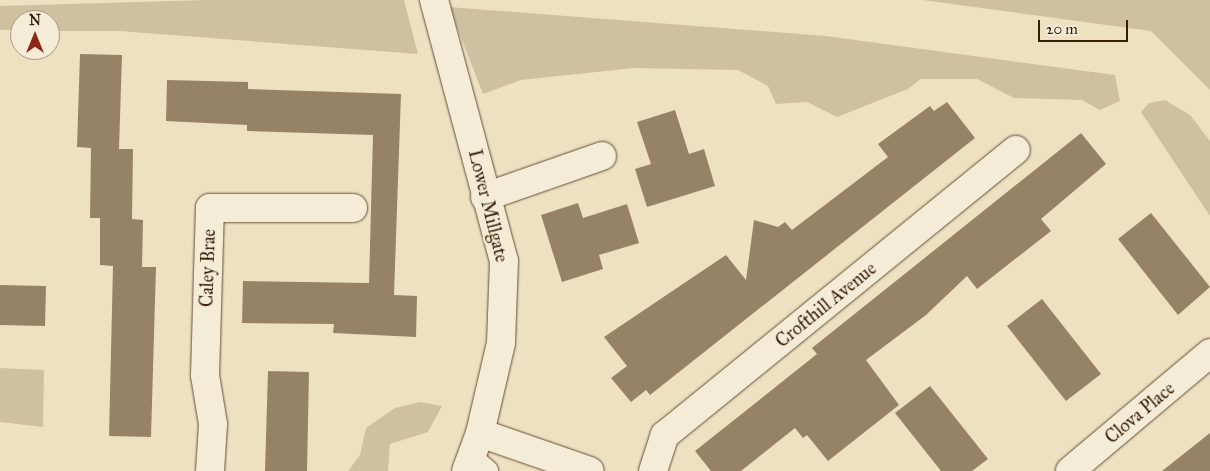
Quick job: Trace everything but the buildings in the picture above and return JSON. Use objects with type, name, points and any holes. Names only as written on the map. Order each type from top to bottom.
[{"type":"street","name":"Lower Millgate","points":[[434,0],[504,260],[506,304],[476,458]]},
{"type":"street","name":"Crofthill Avenue","points":[[653,471],[665,435],[1016,150]]},
{"type":"street","points":[[486,197],[602,156]]},
{"type":"street","name":"Caley Brae","points":[[210,471],[213,424],[205,375],[210,208],[352,208]]},
{"type":"street","name":"Clova Place","points":[[1070,471],[1210,353]]},
{"type":"street","points":[[476,458],[590,471]]},
{"type":"shaded area","points":[[207,0],[404,0],[418,54],[119,31],[60,31],[60,10],[10,10],[10,30],[0,30],[0,6]]},
{"type":"shaded area","points":[[923,0],[1210,0],[1210,90],[1151,31]]},
{"type":"shaded area","points":[[449,7],[826,36],[1115,75],[1120,101],[1100,110],[1082,100],[1014,98],[977,79],[921,79],[908,89],[837,117],[807,102],[776,104],[768,86],[738,70],[634,68],[521,80],[483,94]]},
{"type":"shaded area","points":[[1165,100],[1190,115],[1210,141],[1210,216],[1141,112],[1149,103]]},
{"type":"shaded area","points":[[0,368],[44,370],[43,427],[0,422]]},
{"type":"shaded area","points":[[420,402],[442,406],[428,432],[390,444],[388,471],[348,471],[360,455],[366,428],[395,408]]}]
